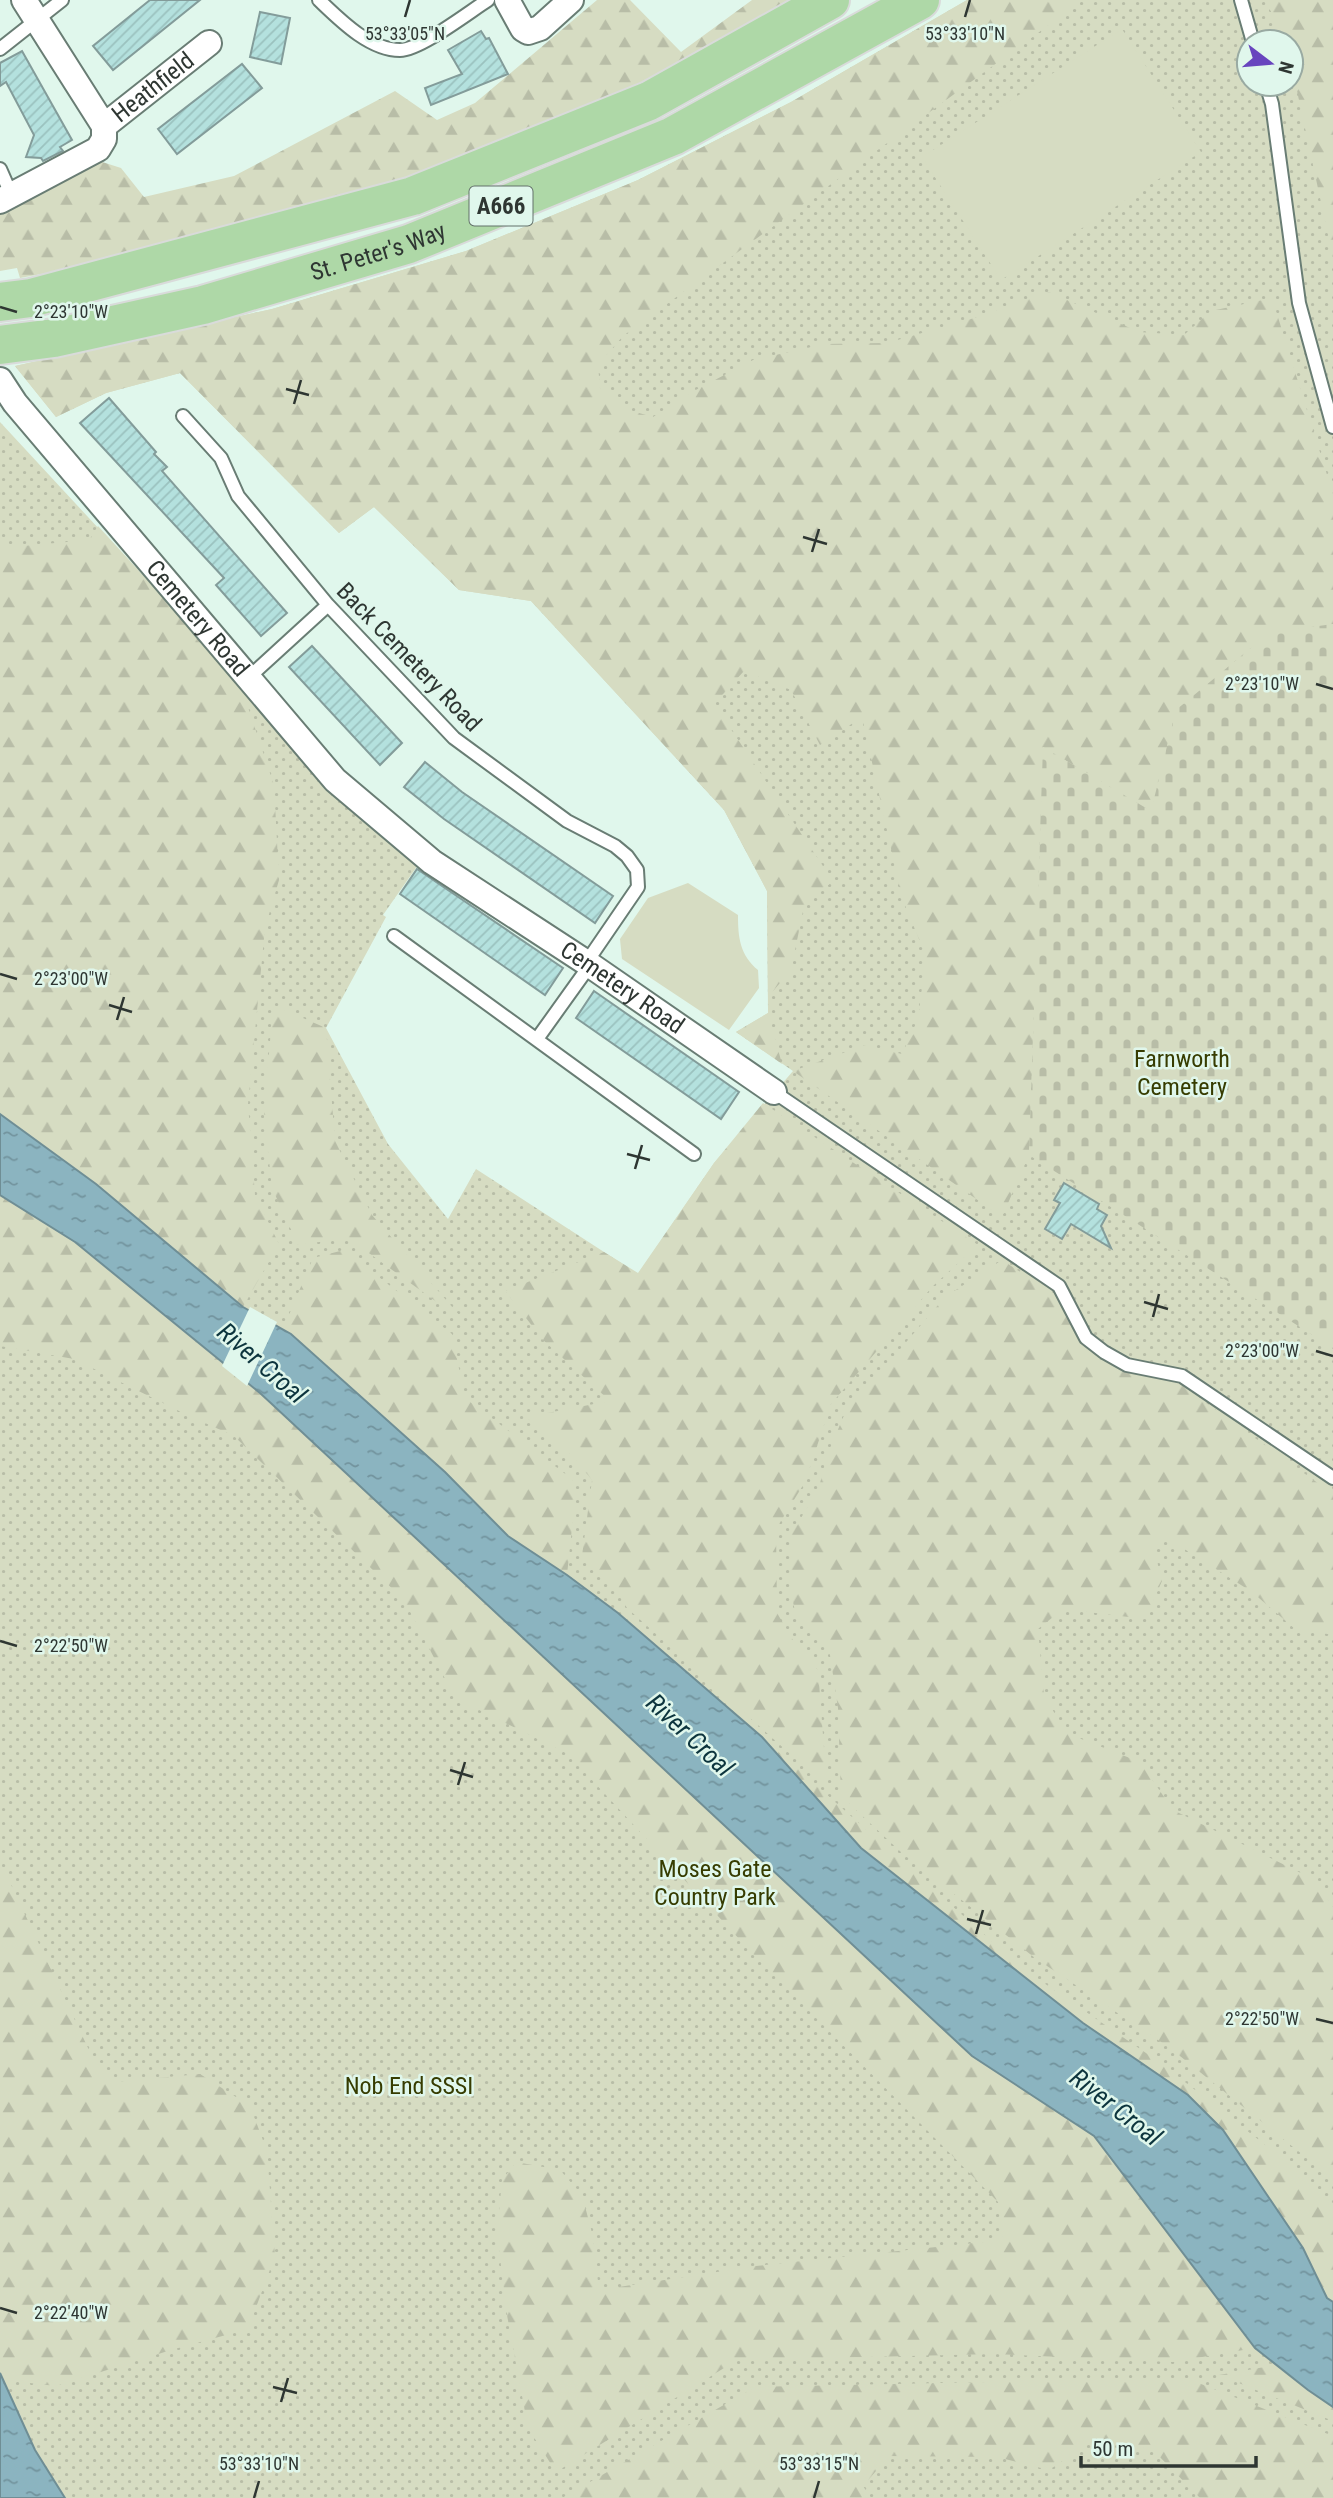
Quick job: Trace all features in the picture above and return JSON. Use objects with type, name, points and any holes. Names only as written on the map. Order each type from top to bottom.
[{"type":"highway","name":"St. Peter's Way","points":[[16,300],[413,196],[649,102],[830,0]]},
{"type":"highway","name":"St. Peter's Way","points":[[0,345],[54,338],[203,305],[409,244],[673,136],[920,0]]},
{"type":"street","points":[[507,0],[523,29],[528,32],[540,28],[571,0]]},
{"type":"street","points":[[31,10],[104,126]]},
{"type":"street","name":"Heathfield","points":[[6,198],[98,149],[104,139],[104,126],[209,43]]},
{"type":"street","name":"Cemetery Road","points":[[0,380],[15,403],[335,780],[432,862],[774,1091]]},
{"type":"lane","points":[[0,49],[31,10],[62,0]]},
{"type":"lane","points":[[319,0],[335,16],[373,43],[402,50],[418,45],[488,0]]},
{"type":"lane","points":[[1241,0],[1249,28]]},
{"type":"lane","points":[[1270,98],[1299,303],[1333,427]]},
{"type":"lane","points":[[0,169],[6,198]]},
{"type":"lane","name":"Back Cemetery Road","points":[[183,416],[221,458],[238,496],[328,605],[454,738],[567,821],[615,846],[627,856],[637,870],[638,887],[588,964]]},
{"type":"lane","points":[[247,679],[328,605]]},
{"type":"lane","points":[[394,936],[694,1154]]},
{"type":"lane","points":[[537,1038],[588,964]]},
{"type":"lane","name":"Cemetery Road","points":[[774,1091],[1059,1286],[1086,1338],[1104,1352],[1128,1365],[1182,1376],[1333,1478]]},
{"type":"green space","points":[[597,0],[630,0],[681,52],[752,0],[803,0],[695,64],[453,170],[170,250],[20,278],[17,268],[0,271],[0,213],[96,160],[121,168],[144,197],[234,176],[395,91],[437,120],[475,103]]},
{"type":"green space","name":"Moses Gate Country Park","points":[[967,0],[1333,0],[1333,2498],[65,2498],[35,2450],[0,2373],[0,422],[239,680],[418,865],[383,915],[386,917],[326,1028],[388,1144],[448,1219],[476,1169],[638,1274],[714,1163],[793,1071],[736,1032],[768,1013],[767,891],[724,810],[531,601],[459,590],[374,507],[339,533],[180,373],[106,393],[56,417],[15,366],[272,309],[466,251],[638,180],[791,102]]},
{"type":"green space","points":[[967,0],[1083,0],[623,336],[598,365],[600,388],[632,411],[653,417],[690,393],[753,360],[825,344],[887,343],[971,319],[1049,292],[1139,332],[1184,335],[1211,311],[1272,298],[1333,494],[1333,624],[1269,633],[1176,710],[1151,811],[1043,747],[1029,1155],[1002,1217],[793,1071],[865,1045],[902,1054],[918,1019],[926,956],[902,898],[862,717],[820,745],[791,690],[744,671],[714,704],[833,881],[804,906],[791,970],[768,997],[767,891],[724,810],[531,601],[459,590],[374,507],[339,533],[180,373],[106,393],[56,417],[15,366],[272,309],[466,251],[638,180],[791,102]]},
{"type":"green space","points":[[1264,0],[1333,0],[1333,258],[1299,98],[1305,98],[1305,28],[1281,28]]},
{"type":"green space","points":[[1122,29],[1201,152],[1001,280],[922,157]]},
{"type":"green space","points":[[98,526],[239,680],[274,785],[279,880],[265,928],[248,1104],[255,1195],[279,1244],[243,1307],[96,1184],[0,1114],[0,548],[89,540]]},
{"type":"green space","name":"Farnworth Cemetery","points":[[1333,624],[1333,1348],[1029,1155],[1043,747],[1151,811],[1176,710],[1269,633]]},
{"type":"green space","points":[[688,883],[738,915],[741,946],[758,970],[759,988],[729,1030],[622,959],[620,939],[648,898]]},
{"type":"green space","points":[[273,1005],[326,1028],[335,1141],[372,1215],[467,1324],[348,1238],[298,1245],[272,1188],[264,1114]]},
{"type":"green space","points":[[768,1013],[782,1064],[736,1032]]},
{"type":"green space","points":[[763,1103],[978,1245],[933,1286],[831,1404],[805,1482],[776,1529],[777,1613],[796,1645],[818,1670],[827,1787],[627,1608],[609,1578],[582,1556],[592,1480],[573,1457],[526,1417],[610,1401],[543,1340],[505,1291],[604,1252],[638,1273],[714,1163]]},
{"type":"green space","points":[[0,1194],[75,1242],[260,1393],[972,2056],[1094,2136],[1255,2348],[1173,2362],[994,2354],[737,2360],[556,2472],[528,2428],[507,2315],[497,2233],[502,2180],[516,2162],[560,2170],[582,2195],[592,2233],[599,2290],[756,2266],[1003,2240],[998,2202],[754,1955],[568,1754],[455,1698],[404,1600],[234,1436],[74,1359],[0,1346]]},
{"type":"green space","points":[[344,1250],[452,1334],[465,1398],[572,1479],[576,1490],[567,1575],[508,1536],[445,1472],[283,1329],[313,1258]]},
{"type":"green space","points":[[1002,1260],[1064,1303],[1081,1338],[1100,1358],[1144,1375],[1177,1382],[1333,1494],[1333,1635],[1294,1628],[1252,1592],[1167,1538],[1154,1549],[1162,1581],[1145,1619],[1063,1609],[1038,1629],[1044,1695],[1066,1733],[1140,1762],[1173,1810],[1315,1880],[1333,1907],[1333,2185],[1313,2163],[1170,2048],[1035,1958],[902,1853],[841,1796],[838,1708],[830,1655],[817,1632],[795,1612],[790,1586],[790,1537],[819,1487],[828,1453],[845,1413],[945,1297]]},
{"type":"green space","points":[[762,1737],[1022,1968],[1162,2064],[1297,2170],[1333,2209],[1333,2302],[1327,2298],[1303,2248],[1223,2130],[1188,2095],[1083,2023],[861,1848]]},
{"type":"green space","points":[[0,1868],[5,1872],[97,2067],[114,2082],[200,2074],[250,2106],[267,2151],[275,2256],[248,2329],[56,2386],[3,2380],[0,2373]]},
{"type":"green space","points":[[1276,2365],[1333,2407],[1333,2421],[1219,2375]]},
{"type":"green space","points":[[988,2382],[1196,2382],[1333,2436],[1333,2498],[1200,2498],[1153,2450],[1097,2438],[1049,2470],[997,2457],[889,2456],[863,2486],[871,2498],[562,2498],[755,2387]]},
{"type":"water","name":"River Croal","points":[[0,1114],[96,1184],[243,1307],[291,1334],[445,1472],[508,1536],[618,1613],[762,1737],[861,1848],[1083,2023],[1188,2095],[1223,2130],[1303,2248],[1327,2298],[1333,2302],[1333,2407],[1255,2348],[1094,2136],[972,2056],[260,1393],[75,1242],[0,1195]]},
{"type":"water","points":[[0,2373],[35,2450],[65,2498],[0,2498]]},
{"type":"pier","points":[[250,1307],[277,1322],[247,1386],[222,1366]]},
{"type":"building","points":[[150,0],[200,0],[113,70],[93,46]]},
{"type":"building","points":[[260,12],[290,18],[281,64],[250,57]]},
{"type":"building","points":[[481,31],[486,39],[489,38],[508,74],[431,105],[425,88],[462,74],[448,50]]},
{"type":"building","points":[[22,51],[72,140],[60,147],[63,151],[43,161],[41,158],[26,157],[34,135],[6,82],[0,86],[0,63]]},
{"type":"building","points":[[242,64],[262,88],[177,154],[158,129]]},
{"type":"building","points":[[109,398],[167,467],[162,471],[287,613],[261,636],[216,585],[224,578],[80,423]]},
{"type":"building","points":[[312,646],[402,743],[380,765],[289,667]]},
{"type":"building","points":[[425,762],[462,792],[613,896],[595,923],[444,819],[404,787]]},
{"type":"building","points":[[417,869],[563,968],[545,995],[400,894]]},
{"type":"building","points":[[594,991],[739,1092],[721,1119],[576,1018]]},
{"type":"building","points":[[1064,1183],[1099,1204],[1097,1209],[1107,1215],[1101,1226],[1111,1248],[1071,1224],[1062,1239],[1045,1229],[1060,1203],[1054,1200]]},
{"type":"park label","name":"Nob End SSSI","points":[[409,2086]]}]
